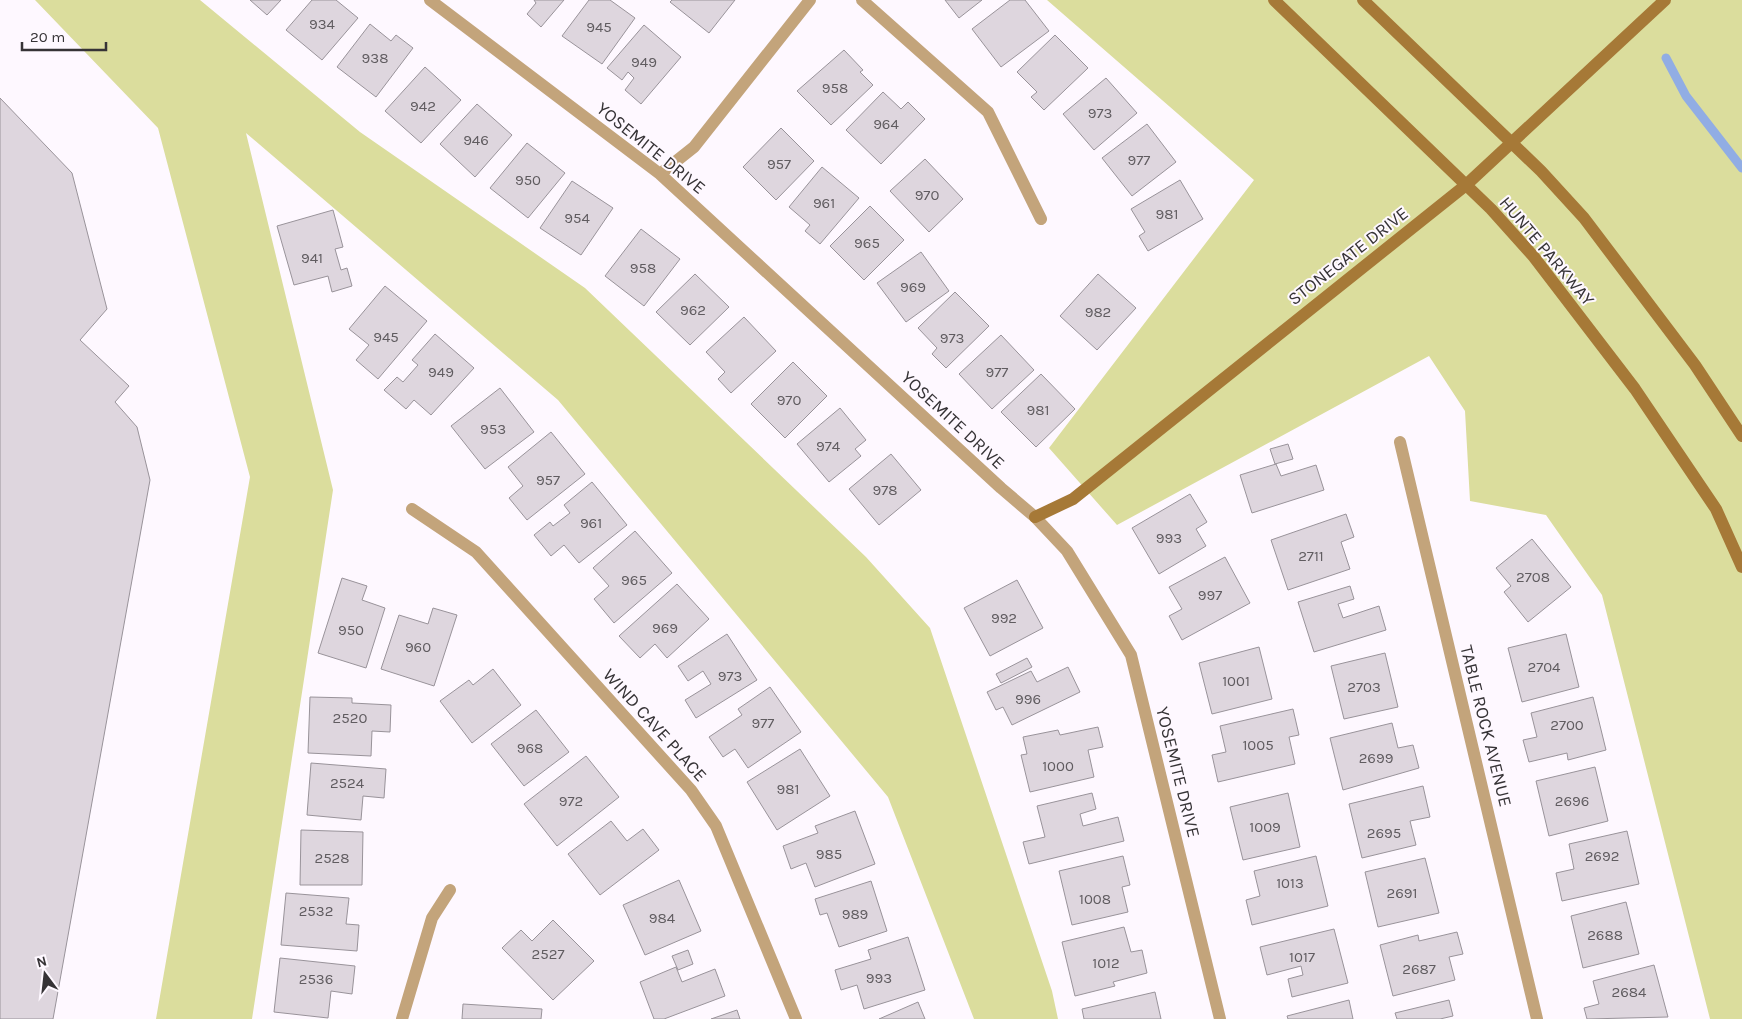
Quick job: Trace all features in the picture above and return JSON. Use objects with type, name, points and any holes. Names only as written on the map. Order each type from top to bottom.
[{"type":"main road","name":"HUNTE PARKWAY","points":[[1274,0],[1466,185],[1534,257],[1635,389],[1716,509],[1742,567]]},
{"type":"main road","points":[[1363,0],[1512,144],[1584,218],[1694,365],[1742,436]]},
{"type":"main road","name":"STONEGATE DRIVE","points":[[1035,517],[1073,499],[1466,185],[1665,0]]},
{"type":"street","name":"YOSEMITE DRIVE","points":[[430,0],[660,174],[1001,488],[1035,517],[1067,551],[1131,655],[1220,1019]]},
{"type":"street","points":[[660,174],[694,147],[810,0]]},
{"type":"street","points":[[862,0],[988,112],[1041,219]]},
{"type":"street","name":"TABLE ROCK AVENUE","points":[[1400,442],[1537,1019]]},
{"type":"street","name":"WIND CAVE PLACE","points":[[412,509],[476,552],[691,790],[716,826],[796,1019]]},
{"type":"street","points":[[402,1019],[402,1012],[432,918],[450,890]]},
{"type":"green space","points":[[35,0],[200,0],[360,132],[585,288],[866,557],[930,628],[1052,991],[1058,1019],[974,1019],[888,797],[558,400],[246,133],[333,490],[252,1019],[156,1019],[250,477],[158,128]]},
{"type":"green space","points":[[1047,0],[1742,0],[1742,1019],[1710,1019],[1602,595],[1546,515],[1470,501],[1465,411],[1429,356],[1117,525],[1049,448],[1254,180]]},
{"type":"building","points":[[250,0],[281,0],[267,15]]},
{"type":"building","points":[[312,0],[336,0],[358,18],[322,60],[286,30]]},
{"type":"building","points":[[534,0],[564,0],[541,27],[527,14],[536,3]]},
{"type":"building","points":[[589,0],[610,0],[635,18],[602,64],[562,36]]},
{"type":"building","points":[[672,0],[735,0],[709,33],[670,2]]},
{"type":"building","points":[[945,0],[982,0],[959,18]]},
{"type":"building","points":[[1010,0],[1025,0],[1049,31],[1001,67],[972,29]]},
{"type":"building","points":[[370,24],[391,41],[396,35],[413,48],[376,97],[337,67]]},
{"type":"building","points":[[644,25],[681,57],[641,104],[625,90],[634,78],[628,72],[622,80],[607,68]]},
{"type":"building","points":[[1055,35],[1088,68],[1044,110],[1031,97],[1037,92],[1017,72]]},
{"type":"building","points":[[844,50],[863,70],[860,72],[873,85],[831,125],[797,91]]},
{"type":"building","points":[[425,67],[461,100],[421,143],[385,111]]},
{"type":"building","points":[[1106,78],[1137,113],[1094,150],[1063,114]]},
{"type":"building","points":[[883,92],[901,109],[908,102],[925,119],[881,164],[846,130]]},
{"type":"building","points":[[0,98],[72,173],[107,309],[80,340],[129,386],[115,402],[137,427],[150,480],[53,1019],[0,1019]]},
{"type":"building","points":[[477,104],[512,135],[475,177],[440,144]]},
{"type":"building","points":[[1147,124],[1176,162],[1132,196],[1102,158]]},
{"type":"building","points":[[781,128],[814,161],[776,200],[743,167]]},
{"type":"building","points":[[527,143],[565,173],[528,218],[490,188]]},
{"type":"building","points":[[925,159],[963,199],[929,232],[890,191]]},
{"type":"building","points":[[822,167],[859,198],[820,244],[805,231],[810,225],[789,207]]},
{"type":"building","points":[[1180,180],[1203,219],[1148,251],[1139,236],[1145,232],[1131,209]]},
{"type":"building","points":[[572,181],[613,208],[581,255],[540,228]]},
{"type":"building","points":[[870,206],[904,240],[864,280],[830,246]]},
{"type":"building","points":[[333,210],[343,247],[335,249],[341,270],[347,268],[352,286],[332,292],[328,276],[294,285],[277,226]]},
{"type":"building","points":[[641,229],[680,259],[644,306],[605,276]]},
{"type":"building","points":[[921,252],[949,291],[906,322],[877,283]]},
{"type":"building","points":[[695,274],[729,307],[690,345],[656,312]]},
{"type":"building","points":[[1098,274],[1136,308],[1097,350],[1060,316]]},
{"type":"building","points":[[385,286],[427,321],[378,379],[356,360],[369,345],[349,329]]},
{"type":"building","points":[[955,292],[989,326],[946,368],[932,354],[937,348],[918,328]]},
{"type":"building","points":[[744,317],[776,351],[731,393],[718,379],[725,372],[706,352]]},
{"type":"building","points":[[435,334],[474,368],[431,415],[414,400],[406,409],[384,390],[397,377],[403,382],[418,365],[412,360]]},
{"type":"building","points":[[1001,335],[1034,370],[992,409],[959,374]]},
{"type":"building","points":[[793,362],[827,396],[785,438],[751,404]]},
{"type":"building","points":[[1041,374],[1075,409],[1036,447],[1001,412]]},
{"type":"building","points":[[500,388],[534,432],[485,469],[451,426]]},
{"type":"building","points":[[840,408],[866,440],[855,449],[861,456],[829,482],[797,444]]},
{"type":"building","points":[[551,432],[585,474],[527,520],[509,498],[523,486],[508,467]]},
{"type":"building","points":[[1288,444],[1293,459],[1275,464],[1270,449]]},
{"type":"building","points":[[891,454],[921,490],[879,525],[849,489]]},
{"type":"building","points":[[1276,464],[1281,476],[1316,465],[1324,490],[1252,513],[1240,475]]},
{"type":"building","points":[[592,482],[627,525],[579,563],[564,545],[551,556],[534,535],[550,522],[553,526],[570,513],[564,505]]},
{"type":"building","points":[[1190,494],[1207,522],[1196,529],[1206,546],[1159,574],[1132,528]]},
{"type":"building","points":[[1346,514],[1354,537],[1341,542],[1350,569],[1288,590],[1271,540]]},
{"type":"building","points":[[635,531],[672,573],[614,623],[594,599],[609,586],[593,568]]},
{"type":"building","points":[[1532,539],[1571,587],[1528,622],[1504,592],[1511,586],[1496,568]]},
{"type":"building","points":[[1225,557],[1250,603],[1182,640],[1169,616],[1182,609],[1169,587]]},
{"type":"building","points":[[342,578],[367,586],[362,600],[385,608],[366,668],[318,653]]},
{"type":"building","points":[[1017,580],[1043,628],[990,656],[964,608]]},
{"type":"building","points":[[677,584],[709,619],[667,658],[655,644],[640,658],[619,636]]},
{"type":"building","points":[[1350,586],[1354,599],[1338,604],[1343,618],[1379,606],[1386,630],[1314,652],[1298,602]]},
{"type":"building","points":[[433,608],[457,615],[434,686],[381,669],[399,615],[428,624]]},
{"type":"building","points":[[727,634],[757,680],[696,718],[685,700],[711,684],[703,671],[688,681],[678,666]]},
{"type":"building","points":[[1566,634],[1579,687],[1522,702],[1508,648]]},
{"type":"building","points":[[1259,647],[1272,699],[1212,714],[1199,663]]},
{"type":"building","points":[[1385,653],[1398,707],[1344,719],[1331,666]]},
{"type":"building","points":[[1027,658],[1032,667],[1001,683],[996,674]]},
{"type":"building","points":[[1068,667],[1080,692],[1012,725],[1003,707],[996,710],[987,692],[1031,671],[1037,682]]},
{"type":"building","points":[[493,669],[521,705],[472,743],[440,701],[469,680],[473,685]]},
{"type":"building","points":[[770,687],[801,732],[748,768],[735,749],[723,757],[709,737],[742,715],[738,709]]},
{"type":"building","points":[[310,697],[352,698],[352,703],[391,705],[390,732],[372,731],[371,756],[308,753]]},
{"type":"building","points":[[1593,697],[1606,750],[1568,760],[1567,753],[1529,762],[1523,740],[1537,737],[1531,713]]},
{"type":"building","points":[[1293,709],[1299,735],[1289,737],[1295,764],[1218,782],[1212,755],[1226,752],[1220,726]]},
{"type":"building","points":[[536,710],[569,752],[524,786],[491,744]]},
{"type":"building","points":[[1392,723],[1398,748],[1413,745],[1419,768],[1343,790],[1330,738]]},
{"type":"building","points":[[1098,727],[1103,747],[1088,750],[1094,777],[1030,792],[1021,755],[1027,754],[1023,737],[1058,730],[1060,735]]},
{"type":"building","points":[[800,749],[830,796],[777,830],[747,782]]},
{"type":"building","points":[[586,756],[619,797],[557,846],[524,804]]},
{"type":"building","points":[[311,763],[386,769],[384,798],[363,796],[361,820],[307,815]]},
{"type":"building","points":[[1595,767],[1608,821],[1549,836],[1536,781]]},
{"type":"building","points":[[1423,786],[1430,817],[1410,821],[1416,845],[1362,858],[1349,804]]},
{"type":"building","points":[[1092,793],[1096,809],[1080,814],[1083,826],[1118,817],[1124,841],[1029,864],[1023,842],[1045,837],[1037,806]]},
{"type":"building","points":[[1288,793],[1300,847],[1243,860],[1230,807]]},
{"type":"building","points":[[855,811],[875,864],[815,887],[806,863],[791,869],[783,846],[818,833],[815,826]]},
{"type":"building","points":[[611,821],[627,841],[643,829],[659,850],[600,895],[568,854]]},
{"type":"building","points":[[301,830],[363,832],[362,885],[300,885]]},
{"type":"building","points":[[1627,831],[1639,884],[1562,901],[1556,873],[1574,869],[1569,844]]},
{"type":"building","points":[[1123,856],[1130,885],[1122,887],[1128,912],[1072,925],[1059,871]]},
{"type":"building","points":[[1316,856],[1328,906],[1252,925],[1246,900],[1260,896],[1254,871]]},
{"type":"building","points":[[1425,858],[1439,913],[1378,927],[1365,872]]},
{"type":"building","points":[[679,880],[701,931],[645,955],[623,905]]},
{"type":"building","points":[[871,881],[887,931],[839,947],[827,913],[820,915],[815,899]]},
{"type":"building","points":[[286,893],[349,898],[346,924],[359,925],[357,951],[281,945]]},
{"type":"building","points":[[1626,902],[1639,954],[1583,968],[1571,916]]},
{"type":"building","points":[[553,920],[594,961],[553,1000],[502,948],[521,930],[532,941]]},
{"type":"building","points":[[1124,927],[1131,952],[1142,950],[1147,973],[1113,982],[1115,986],[1075,996],[1062,942]]},
{"type":"building","points":[[1334,929],[1348,983],[1292,997],[1288,979],[1303,975],[1301,966],[1267,975],[1260,947]]},
{"type":"building","points":[[1457,932],[1463,954],[1449,957],[1455,980],[1393,996],[1380,945],[1418,935],[1419,941]]},
{"type":"building","points":[[908,937],[925,990],[864,1009],[857,985],[841,990],[835,970],[871,959],[868,950]]},
{"type":"building","points":[[688,950],[693,964],[678,970],[672,956]]},
{"type":"building","points":[[280,958],[355,966],[352,994],[331,991],[328,1018],[274,1012]]},
{"type":"building","points":[[1654,965],[1668,1017],[1587,1019],[1584,1008],[1599,1004],[1593,981]]},
{"type":"building","points":[[676,967],[682,982],[715,969],[725,996],[664,1019],[654,1019],[640,982]]},
{"type":"building","points":[[1155,992],[1161,1019],[1084,1019],[1082,1009]]},
{"type":"building","points":[[1349,1000],[1353,1019],[1288,1019],[1287,1016]]},
{"type":"building","points":[[1449,1000],[1453,1016],[1440,1019],[1397,1019],[1395,1013]]},
{"type":"building","points":[[918,1002],[925,1019],[879,1019]]},
{"type":"building","points":[[463,1004],[542,1009],[541,1019],[462,1019]]},
{"type":"building","points":[[737,1010],[740,1019],[711,1019]]},
{"type":"waterway","points":[[1666,58],[1686,96],[1742,168]]}]
